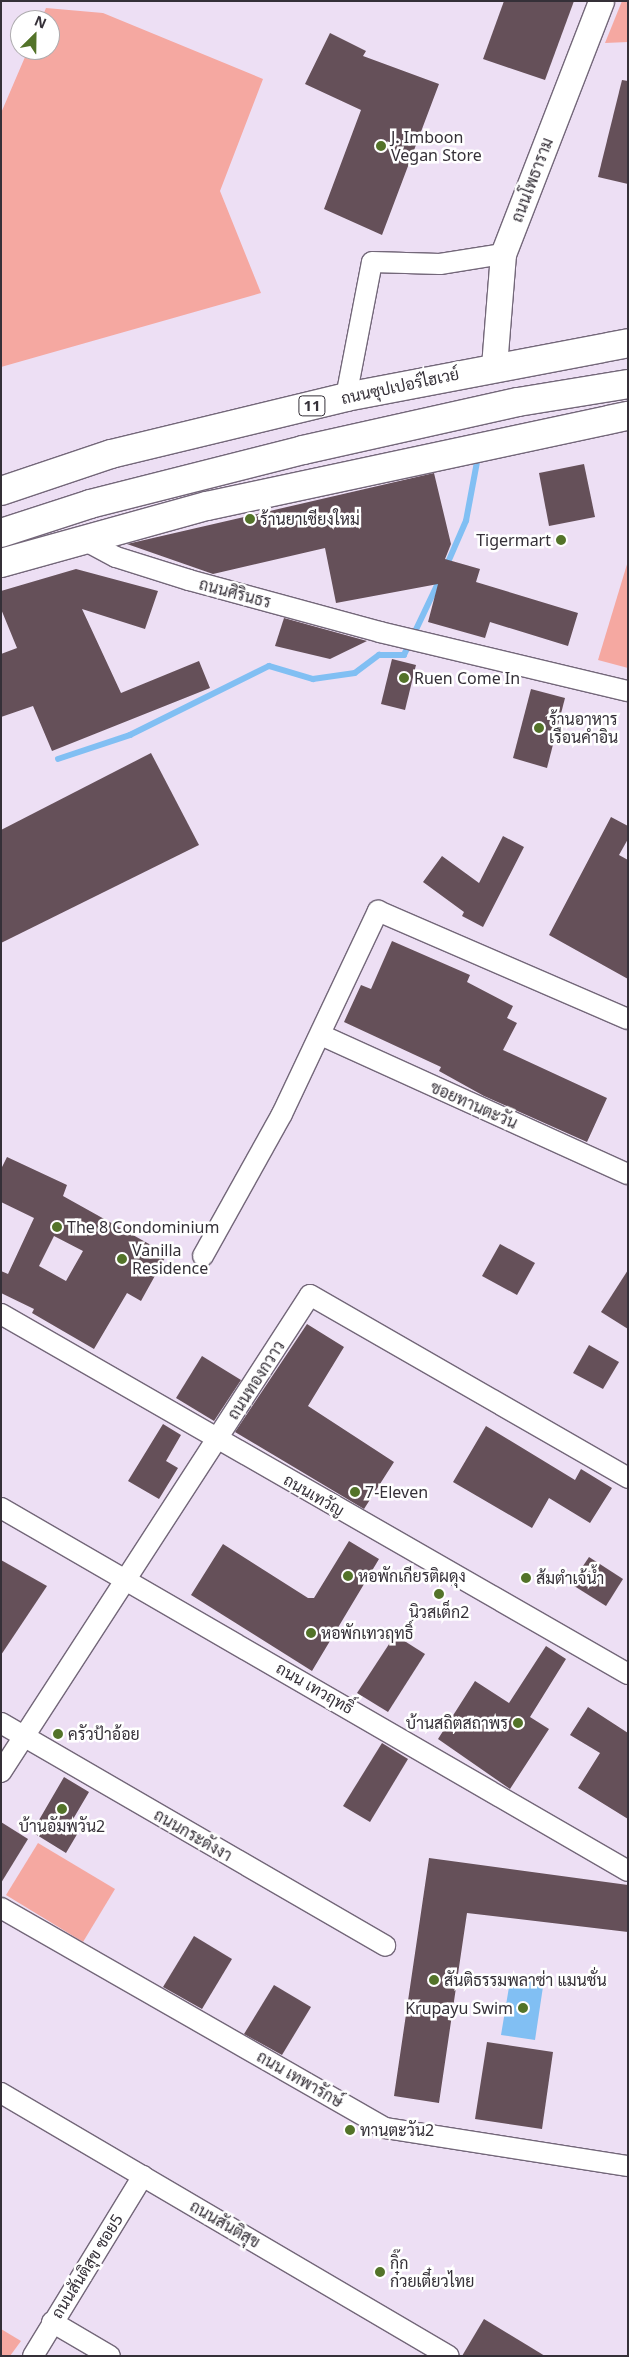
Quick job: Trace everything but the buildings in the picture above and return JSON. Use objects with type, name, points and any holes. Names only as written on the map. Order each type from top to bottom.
[{"type":"main road","name":"ถนนซุปเปอร์ไฮเวย์","points":[[1,491],[111,454],[346,397],[494,366],[628,343]]},
{"type":"main road","points":[[1,533],[90,504],[302,450],[518,402],[628,384]]},
{"type":"main road","points":[[1,563],[82,539],[347,473],[628,416]]},
{"type":"street","name":"ถนนโพธาราม","points":[[494,366],[503,254],[601,1]]},
{"type":"street","points":[[346,397],[372,262],[440,264],[503,254]]},
{"type":"street","name":"ถนนศิรินธร","points":[[82,539],[116,557],[189,580],[415,641],[628,691]]},
{"type":"street","points":[[203,1256],[321,1035],[378,911],[628,1019]]},
{"type":"street","name":"ซอยทานตะวัน","points":[[321,1035],[628,1174]]},
{"type":"street","name":"ถนนทองกวาว","points":[[1,1772],[218,1440],[310,1295],[628,1478]]},
{"type":"street","name":"ถนนเทวัญ","points":[[1,1314],[628,1674]]},
{"type":"street","name":"ถนน เทวฤทธิ์","points":[[1,1508],[127,1579],[628,1871]]},
{"type":"street","name":"ถนนกระดังงา","points":[[1,1723],[385,1946]]},
{"type":"street","name":"ถนน เทพารักษ์","points":[[1,1908],[385,2128],[628,2166]]},
{"type":"street","name":"ถนนสันติสุข","points":[[1,2093],[447,2355]]},
{"type":"street","name":"ถนนสันติสุข ซอย5","points":[[32,2356],[143,2176]]},
{"type":"street","points":[[52,2322],[110,2356]]},
{"type":"shaded area","points":[[622,1],[628,1],[628,42],[605,43]]},
{"type":"shaded area","points":[[46,8],[103,13],[263,79],[220,191],[261,293],[1,367],[1,113],[24,60],[60,60],[60,10],[45,10]]},
{"type":"shaded area","points":[[628,561],[628,668],[598,660]]},
{"type":"shaded area","points":[[38,1843],[115,1889],[83,1942],[6,1895]]},
{"type":"shaded area","points":[[1,2329],[21,2341],[10,2356],[1,2356]]},
{"type":"water","name":"Krupayu Swim","points":[[511,1975],[544,1980],[535,2040],[501,2035]]},
{"type":"waterway","points":[[446,567],[466,521],[478,457]]},
{"type":"waterway","points":[[58,759],[130,735],[269,666],[313,679],[355,673],[379,655],[404,655],[441,577]]},
{"type":"place","name":"J. Imboon Vegan Store","points":[[381,146]]},
{"type":"place","name":"ร้านยาเชียงใหม่","points":[[250,519]]},
{"type":"place","name":"Tigermart","points":[[561,540]]},
{"type":"place","name":"Ruen Come In","points":[[404,678]]},
{"type":"place","name":"ร้านอาหาร เรือนคำอิน","points":[[539,728]]},
{"type":"place","name":"The 8 Condominium","points":[[57,1227]]},
{"type":"place","name":"Vanilla Residence","points":[[122,1259]]},
{"type":"place","name":"7-Eleven","points":[[355,1492]]},
{"type":"place","name":"หอพักเกียรติผดุง","points":[[348,1576]]},
{"type":"place","name":"ส้มตำเจ้น้ำ","points":[[526,1578]]},
{"type":"place","name":"นิวสเต็ก2","points":[[439,1594]]},
{"type":"place","name":"หอพักเทวฤทธิ์","points":[[311,1633]]},
{"type":"place","name":"บ้านสถิตสถาพร","points":[[518,1723]]},
{"type":"place","name":"ครัวป้าอ้อย","points":[[58,1734]]},
{"type":"place","name":"บ้านอัมพวัน2","points":[[62,1809]]},
{"type":"place","name":"สันติธรรมพลาซ่า แมนชั่น","points":[[434,1980]]},
{"type":"place","name":"Krupayu Swim","points":[[523,2008]]},
{"type":"place","name":"ทานตะวัน2","points":[[350,2130]]},
{"type":"place","name":"กิ๊ก ก๋วยเตี๋ยวไทย","points":[[380,2272]]}]
